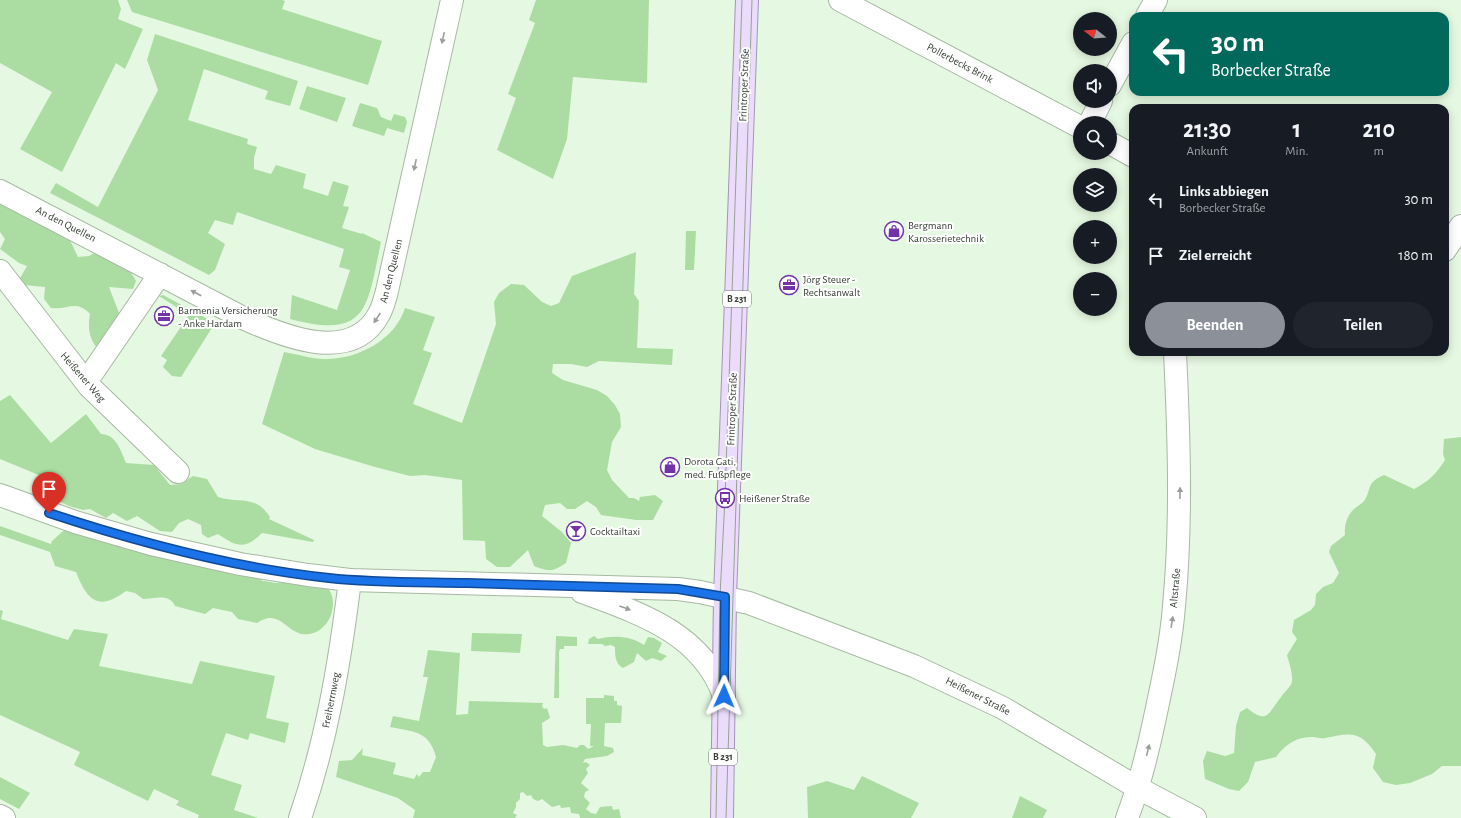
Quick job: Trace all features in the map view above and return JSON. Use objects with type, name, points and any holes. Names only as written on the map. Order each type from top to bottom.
[{"type":"main road","name":"Frintroper Straße","points":[[722,818],[725,597],[747,0]]},
{"type":"street","name":"An den Quellen","points":[[0,191],[245,319],[291,337],[318,342],[333,343],[353,337],[369,328],[379,314],[388,291],[452,0]]},
{"type":"street","name":"Pollerbecks Brink","points":[[840,0],[1073,123]]},
{"type":"street","points":[[1149,12],[1156,0]]},
{"type":"street","points":[[1117,72],[1129,50]]},
{"type":"street","points":[[1117,147],[1129,154]]},
{"type":"street","points":[[1449,244],[1461,226]]},
{"type":"street","name":"Heißener Weg","points":[[0,271],[86,382],[108,406],[178,472]]},
{"type":"street","points":[[86,382],[160,274]]},
{"type":"street","name":"Altstraße","points":[[1127,818],[1138,788],[1160,696],[1174,607],[1180,487],[1175,356]]},
{"type":"street","points":[[0,495],[90,526],[185,552],[274,571],[350,580],[548,585],[581,592],[632,610],[671,630],[685,640],[705,660],[719,681],[724,696]]},
{"type":"street","name":"Freiherrnweg","points":[[300,818],[312,784],[330,711],[350,580]]},
{"type":"street","name":"Heißener Straße","points":[[548,585],[678,589],[725,597],[832,633],[954,683],[1003,708],[1138,788],[1195,818]]},
{"type":"street","points":[[0,816],[4,818]]},
{"type":"green space","points":[[0,0],[118,0],[121,9],[118,19],[143,29],[125,69],[116,63],[62,172],[20,149],[52,92],[0,63]]},
{"type":"green space","points":[[127,0],[282,0],[285,1],[282,9],[382,41],[368,85],[132,12]]},
{"type":"green space","points":[[536,0],[649,0],[647,83],[573,77],[567,139],[553,179],[497,150],[516,98],[508,94],[535,23],[529,20]]},
{"type":"green space","points":[[155,34],[298,81],[290,106],[265,99],[268,91],[204,69],[188,120],[248,139],[247,144],[257,147],[254,158],[254,169],[271,174],[276,165],[306,174],[303,188],[328,196],[333,181],[349,186],[343,206],[349,207],[342,228],[362,233],[381,242],[367,300],[360,313],[350,321],[336,325],[316,324],[290,319],[292,295],[337,310],[350,270],[339,267],[344,249],[237,212],[233,225],[215,220],[208,233],[225,244],[215,270],[209,275],[50,193],[56,183],[98,207],[158,90],[147,60]]},
{"type":"green space","points":[[307,86],[346,98],[337,122],[299,109]]},
{"type":"green space","points":[[360,103],[377,108],[381,117],[391,121],[394,114],[405,117],[407,122],[404,133],[387,128],[384,136],[352,126]]},
{"type":"green space","points":[[0,201],[68,236],[78,257],[89,256],[103,248],[130,271],[136,281],[133,289],[109,287],[119,313],[120,329],[102,353],[90,336],[90,314],[76,306],[51,308],[44,299],[45,287],[24,285],[19,280],[27,266],[19,263],[0,249],[5,239],[0,232]]},
{"type":"green space","points":[[686,231],[696,231],[694,270],[685,270]]},
{"type":"green space","points":[[636,252],[634,294],[639,301],[637,348],[673,349],[672,365],[599,361],[587,367],[571,364],[553,364],[552,373],[563,380],[597,390],[607,396],[615,405],[620,414],[621,427],[612,442],[607,470],[612,480],[629,498],[634,498],[639,501],[640,497],[655,495],[663,501],[653,520],[636,520],[601,515],[596,507],[587,501],[575,509],[567,509],[560,503],[545,505],[542,516],[562,532],[571,543],[566,563],[557,568],[547,570],[534,566],[528,550],[510,567],[497,567],[486,559],[485,541],[463,540],[462,480],[425,475],[410,476],[375,467],[315,449],[262,424],[284,352],[324,359],[349,356],[361,352],[373,346],[393,330],[405,308],[435,317],[423,350],[432,353],[413,404],[462,423],[496,324],[494,302],[499,293],[511,284],[524,285],[542,302],[551,306],[559,303],[572,276]]},
{"type":"green space","points":[[163,295],[215,323],[181,377],[172,376],[163,367],[167,360],[161,356],[189,315],[159,296]]},
{"type":"green space","points":[[10,395],[51,443],[86,414],[101,434],[111,437],[114,440],[126,463],[154,465],[170,485],[181,484],[193,476],[207,479],[218,497],[253,502],[264,510],[270,517],[269,519],[314,540],[313,542],[262,533],[251,542],[241,545],[230,542],[218,534],[208,538],[202,534],[201,525],[188,519],[179,523],[172,532],[160,531],[137,516],[127,521],[113,513],[106,518],[90,509],[83,510],[69,506],[44,494],[46,478],[0,459],[0,401]]},
{"type":"green space","points":[[1461,437],[1461,766],[1442,766],[1432,774],[1410,783],[1396,785],[1383,782],[1373,768],[1376,754],[1370,746],[1360,737],[1354,735],[1342,735],[1324,738],[1302,738],[1287,745],[1276,757],[1255,762],[1248,782],[1239,791],[1229,789],[1205,779],[1203,761],[1207,751],[1225,756],[1234,753],[1236,726],[1240,712],[1247,708],[1259,716],[1267,715],[1291,684],[1292,675],[1287,655],[1297,639],[1292,632],[1294,620],[1311,610],[1315,605],[1316,594],[1323,587],[1333,583],[1339,573],[1329,552],[1331,546],[1345,535],[1345,528],[1348,518],[1354,509],[1364,501],[1371,484],[1384,475],[1414,489],[1432,477],[1445,460],[1443,454],[1444,439]]},
{"type":"green space","points":[[0,526],[51,544],[52,541],[63,531],[78,528],[146,552],[154,557],[168,553],[260,572],[262,581],[277,583],[292,578],[301,578],[318,581],[329,590],[332,596],[333,605],[331,615],[320,630],[309,634],[302,634],[295,632],[278,620],[272,618],[265,619],[257,623],[238,619],[232,612],[213,608],[205,614],[175,606],[169,599],[143,599],[135,593],[126,591],[108,601],[101,602],[89,596],[80,582],[76,572],[55,566],[50,552],[0,535]]},
{"type":"green space","points":[[0,610],[3,611],[1,619],[68,640],[74,629],[108,634],[99,666],[192,684],[200,661],[275,676],[266,718],[289,723],[285,743],[250,733],[248,740],[226,733],[211,775],[242,785],[234,810],[258,818],[198,818],[199,815],[176,805],[179,801],[154,789],[148,801],[74,765],[80,752],[0,715]]},
{"type":"green space","points":[[472,633],[522,634],[520,653],[471,651]]},
{"type":"green space","points":[[556,636],[577,637],[577,646],[564,646],[564,649],[560,649],[559,652],[559,698],[554,698]]},
{"type":"green space","points":[[594,636],[598,639],[610,637],[628,638],[644,645],[648,637],[654,638],[662,643],[658,652],[667,656],[661,661],[652,658],[646,661],[637,653],[634,662],[623,668],[617,662],[615,647],[611,645],[605,646],[602,644],[588,644],[589,639]]},
{"type":"green space","points":[[428,650],[460,653],[456,715],[468,714],[469,701],[543,703],[542,706],[544,709],[547,708],[550,718],[542,723],[543,745],[547,747],[563,745],[577,748],[580,745],[584,745],[588,749],[594,746],[590,746],[591,724],[586,724],[586,698],[604,698],[604,695],[614,696],[614,701],[617,701],[617,705],[622,706],[621,723],[605,723],[604,746],[613,748],[614,752],[607,756],[585,759],[583,763],[586,762],[590,765],[586,769],[588,773],[581,783],[589,790],[585,792],[584,797],[590,803],[586,809],[591,813],[596,814],[600,807],[612,806],[613,810],[619,809],[621,818],[580,818],[579,814],[571,813],[570,807],[561,808],[560,805],[552,807],[542,799],[538,801],[533,799],[531,795],[527,796],[523,792],[520,793],[520,799],[516,803],[513,813],[517,815],[515,818],[413,818],[415,810],[398,798],[336,777],[339,761],[352,760],[363,748],[362,755],[396,763],[393,774],[414,779],[417,774],[419,777],[423,772],[430,772],[436,757],[429,742],[419,734],[390,727],[393,716],[419,721],[428,677],[423,677]]},
{"type":"green space","points":[[862,776],[919,803],[911,818],[808,818],[807,787],[827,781],[854,790]]},
{"type":"green space","points":[[0,777],[30,793],[19,809],[0,799]]},
{"type":"green space","points":[[1020,796],[1047,810],[1043,818],[1012,818]]},
{"type":"tram line","points":[[716,818],[720,596],[725,498],[742,0]]},
{"type":"tram line","points":[[726,818],[752,0]]},
{"type":"place","name":"Bergmann Karosserietechnik","points":[[894,231]]},
{"type":"place","name":"Jörg Steuer - Rechtsanwalt","points":[[789,285]]},
{"type":"place","name":"Barmenia Versicherung - Anke Hardam","points":[[164,316]]},
{"type":"place","name":"Dorota Gati, med. Fußpflege","points":[[670,467]]},
{"type":"place","name":"Heißener Straße","points":[[725,498]]},
{"type":"place","name":"Cocktailtaxi","points":[[576,531]]},
{"type":"route","points":[[49,513],[106,531],[185,552],[274,571],[328,578],[350,580],[678,589],[725,597],[724,696]]}]
